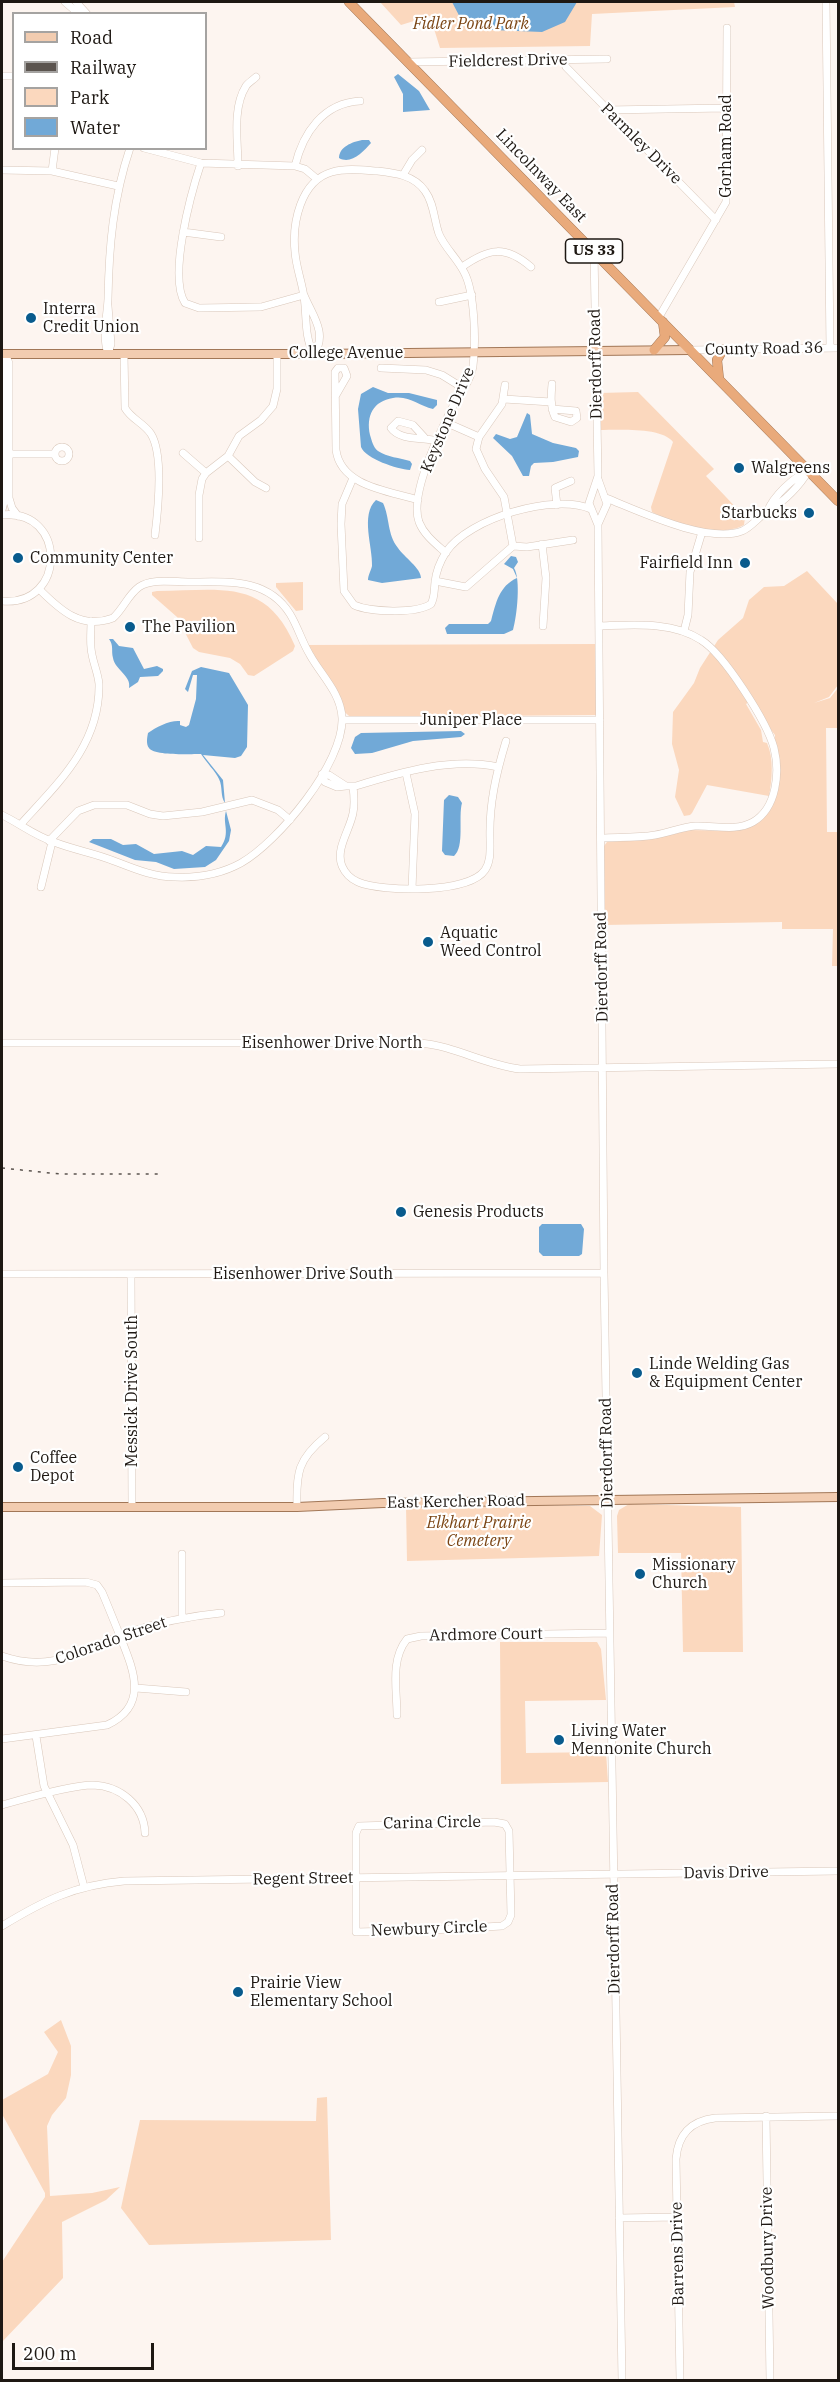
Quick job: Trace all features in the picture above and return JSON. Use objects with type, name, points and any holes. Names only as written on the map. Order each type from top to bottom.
[{"type":"highway","name":"Lincolnway East","points":[[349,2],[838,501]]},
{"type":"highway","points":[[654,350],[665,337],[661,319]]},
{"type":"highway","points":[[719,379],[717,360],[723,350]]},
{"type":"main road","name":"College Avenue","points":[[3,354],[314,354],[690,350]]},
{"type":"main road","name":"East Kercher Road","points":[[2,1507],[297,1507],[838,1497]]},
{"type":"street","points":[[65,2],[77,12]]},
{"type":"street","points":[[826,2],[834,348]]},
{"type":"street","name":"Gorham Road","points":[[661,319],[727,199],[727,28]]},
{"type":"street","name":"Fieldcrest Drive","points":[[408,62],[607,59]]},
{"type":"street","name":"Parmley Drive","points":[[566,67],[716,220]]},
{"type":"street","points":[[238,166],[240,103],[246,86],[256,77]]},
{"type":"street","points":[[295,166],[301,145],[320,118],[346,101],[360,101]]},
{"type":"street","points":[[607,110],[726,108]]},
{"type":"street","points":[[52,171],[55,150]]},
{"type":"street","points":[[108,354],[111,335],[108,259],[118,186],[129,150]]},
{"type":"street","points":[[152,150],[201,163],[238,166],[295,166],[317,179]]},
{"type":"street","points":[[163,150],[175,156]]},
{"type":"street","points":[[314,354],[309,345],[304,295],[296,262],[295,230],[304,197],[317,179],[339,171],[374,171],[404,175],[412,160],[422,150]]},
{"type":"street","points":[[201,163],[183,232],[181,291],[183,300],[188,305],[199,308],[261,307],[304,295]]},
{"type":"street","points":[[2,170],[52,171],[118,186]]},
{"type":"street","name":"Keystone Drive","points":[[404,175],[424,189],[431,201],[441,237],[462,267],[472,295],[473,367],[437,441],[418,500],[417,511],[422,527],[446,553]]},
{"type":"street","points":[[183,232],[221,237]]},
{"type":"street","points":[[462,267],[482,254],[500,251],[514,254],[531,267]]},
{"type":"street","name":"Dierdorff Road","points":[[594,251],[598,476],[607,504],[598,525],[604,1273],[622,2380]]},
{"type":"street","points":[[439,302],[472,295]]},
{"type":"street","name":"County Road 36","points":[[690,350],[834,348]]},
{"type":"street","points":[[2,510],[7,454],[9,363],[3,354]]},
{"type":"street","points":[[124,354],[124,408],[149,431],[155,445],[157,459],[155,535]]},
{"type":"street","points":[[199,538],[199,489],[206,473],[228,456],[239,436],[261,420],[273,406],[277,389],[277,354]]},
{"type":"street","points":[[381,368],[426,370],[442,375],[463,388]]},
{"type":"street","points":[[504,399],[551,406],[552,384]]},
{"type":"street","points":[[505,385],[504,399],[479,437],[476,449],[485,469],[504,496],[513,546]]},
{"type":"street","points":[[336,395],[337,455],[352,478],[418,500]]},
{"type":"street","points":[[445,422],[479,437]]},
{"type":"street","points":[[424,437],[437,441]]},
{"type":"street","points":[[183,453],[206,473]]},
{"type":"street","points":[[7,454],[55,454]]},
{"type":"street","points":[[7,454],[10,501],[18,516]]},
{"type":"street","points":[[228,456],[255,482],[266,488]]},
{"type":"street","points":[[352,478],[345,495],[341,515],[344,591],[354,606],[371,610],[426,608],[434,599],[435,581],[446,553],[456,541],[475,526],[508,514],[572,504],[599,494],[624,506],[702,532],[720,535],[735,533],[753,525],[766,512],[774,509],[803,480],[809,470]]},
{"type":"street","name":"Dierdorff Road","points":[[598,476],[590,498],[591,509],[598,525]]},
{"type":"street","points":[[557,505],[555,488],[571,481]]},
{"type":"street","points":[[572,504],[598,512],[610,506],[624,506]]},
{"type":"street","points":[[2,515],[26,518],[40,529],[49,544],[52,558],[48,574],[39,589],[24,598],[2,601]]},
{"type":"street","points":[[684,632],[689,607],[690,573],[702,532]]},
{"type":"street","points":[[435,581],[466,587],[513,546],[573,540]]},
{"type":"street","points":[[542,544],[546,578],[543,626]]},
{"type":"street","points":[[52,558],[66,558]]},
{"type":"street","points":[[2,815],[52,842],[151,874],[192,877],[213,874],[242,862],[289,821],[308,799],[338,742],[342,720],[337,696],[304,645],[289,612],[278,599],[255,586],[236,582],[146,584],[134,591],[116,616],[91,621],[65,614],[39,589]]},
{"type":"street","points":[[21,824],[72,768],[91,733],[97,712],[99,689],[91,650],[91,621]]},
{"type":"street","points":[[599,626],[646,625],[684,632],[701,640],[723,659],[770,737],[775,765],[770,805],[755,821],[744,826],[695,826],[645,837],[601,838]]},
{"type":"street","name":"Juniper Place","points":[[342,720],[600,720]]},
{"type":"street","points":[[350,786],[354,811],[340,852],[341,863],[354,880],[387,888],[412,889],[464,883],[483,872],[490,856],[490,811],[498,767],[506,741]]},
{"type":"street","points":[[322,774],[325,782],[337,787],[450,764],[498,767]]},
{"type":"street","points":[[406,773],[415,819],[412,889]]},
{"type":"street","points":[[41,887],[52,842],[74,815],[85,807],[100,804],[127,804],[150,814],[163,816],[193,814],[252,800],[273,808],[289,821]]},
{"type":"street","name":"Eisenhower Drive North","points":[[2,1043],[420,1043],[447,1047],[506,1067],[603,1068],[838,1064]]},
{"type":"street","name":"Eisenhower Drive South","points":[[2,1274],[604,1273]]},
{"type":"street","name":"Messick Drive South","points":[[131,1274],[132,1507]]},
{"type":"street","points":[[297,1507],[297,1476],[301,1465],[308,1453],[325,1437]]},
{"type":"street","points":[[182,1554],[182,1618]]},
{"type":"street","points":[[2,1582],[94,1584],[102,1592],[120,1636],[132,1667],[136,1688],[127,1710],[111,1723],[36,1736],[2,1739]]},
{"type":"street","name":"Colorado Street","points":[[2,1656],[30,1663],[59,1660],[120,1636],[182,1618],[221,1613]]},
{"type":"street","name":"Ardmore Court","points":[[397,1715],[396,1660],[401,1646],[407,1639],[421,1636],[609,1633]]},
{"type":"street","points":[[136,1688],[186,1692]]},
{"type":"street","points":[[36,1736],[41,1776],[47,1795],[73,1845],[84,1887]]},
{"type":"street","points":[[2,1805],[91,1785],[112,1789],[135,1805],[144,1819],[145,1833]]},
{"type":"street","name":"Carina Circle","points":[[356,1878],[356,1833],[359,1826],[494,1822],[505,1824],[509,1831],[510,1876]]},
{"type":"street","name":"Davis Drive","points":[[614,1875],[838,1871]]},
{"type":"street","name":"Regent Street","points":[[2,1926],[53,1897],[84,1887],[124,1881],[614,1875]]},
{"type":"street","name":"Newbury Circle","points":[[356,1878],[356,1932],[360,1932],[504,1925],[511,1915],[510,1876]]},
{"type":"street","points":[[766,2116],[838,2115]]},
{"type":"street","name":"Barrens Drive","points":[[680,2380],[677,2150],[686,2130],[704,2119],[766,2116]]},
{"type":"street","name":"Woodbury Drive","points":[[766,2116],[770,2380]]},
{"type":"street","points":[[619,2218],[677,2217]]},
{"type":"green space","name":"Fidler Pond Park","points":[[380,2],[734,2],[735,7],[592,14],[590,46],[440,48],[430,16],[401,25]]},
{"type":"green space","points":[[638,392],[714,469],[706,476],[745,517],[744,525],[734,529],[710,530],[685,525],[652,512],[651,507],[673,442],[667,437],[650,432],[599,430],[599,393]]},
{"type":"green space","points":[[807,571],[838,604],[838,685],[829,697],[814,703],[830,698],[838,688],[838,728],[826,728],[827,832],[838,832],[838,966],[832,966],[833,929],[782,929],[782,922],[604,925],[604,846],[607,842],[653,839],[690,830],[736,831],[745,829],[774,801],[775,735],[749,702],[746,704],[761,730],[763,742],[767,743],[771,755],[772,776],[769,796],[707,785],[692,813],[684,816],[675,797],[679,770],[672,744],[673,712],[694,683],[700,668],[718,640],[743,618],[749,600],[764,587],[784,586]]},
{"type":"green space","points":[[303,582],[303,610],[296,611],[276,587],[276,583]]},
{"type":"green space","points":[[221,590],[255,598],[270,608],[283,624],[295,646],[293,651],[254,676],[248,675],[240,664],[230,658],[199,652],[193,648],[177,617],[152,595],[152,592]]},
{"type":"green space","points":[[596,644],[596,715],[351,717],[333,696],[304,645]]},
{"type":"green space","points":[[629,1504],[741,1507],[743,1652],[683,1652],[681,1553],[618,1553],[617,1516],[619,1510]]},
{"type":"green space","name":"Elkhart Prairie Cemetery","points":[[406,1506],[590,1506],[602,1515],[599,1556],[407,1561]]},
{"type":"green space","points":[[500,1642],[597,1642],[601,1649],[606,1700],[525,1701],[526,1753],[606,1752],[608,1782],[501,1784]]},
{"type":"green space","points":[[61,2020],[71,2046],[71,2075],[66,2098],[52,2115],[47,2126],[50,2196],[92,2193],[120,2187],[106,2200],[62,2222],[63,2278],[2,2342],[2,2262],[45,2197],[45,2193],[2,2114],[2,2100],[48,2074],[58,2052],[44,2032]]},
{"type":"green space","points":[[327,2097],[331,2240],[149,2245],[121,2208],[140,2120],[316,2121],[317,2098]]},
{"type":"water","points":[[452,2],[577,2],[565,22],[542,32],[469,29],[463,23]]},
{"type":"water","points":[[398,74],[419,91],[430,110],[403,112],[403,94],[394,77]]},
{"type":"water","points":[[362,140],[369,140],[371,143],[361,154],[348,160],[339,158],[344,148]]},
{"type":"water","points":[[373,387],[388,393],[409,393],[437,400],[437,405],[433,409],[399,397],[380,402],[372,410],[369,428],[375,448],[385,455],[410,461],[412,464],[410,470],[375,459],[361,447],[358,409],[361,394]]},
{"type":"water","points":[[527,413],[530,415],[532,434],[553,443],[576,448],[579,451],[578,457],[534,463],[529,476],[523,476],[512,456],[493,438],[496,434],[510,439],[517,437]]},
{"type":"water","points":[[376,500],[383,503],[394,543],[418,570],[421,578],[382,583],[368,580],[372,558],[368,522],[371,506]]},
{"type":"water","points":[[511,556],[516,557],[518,562],[514,568],[517,578],[513,569],[504,564]]},
{"type":"water","points":[[517,578],[518,598],[513,630],[504,634],[447,634],[445,628],[449,624],[488,624],[502,590]]},
{"type":"water","points":[[109,639],[113,639],[119,646],[133,648],[144,669],[157,666],[163,671],[158,676],[140,677],[138,682],[129,688],[126,676],[114,662]]},
{"type":"water","points":[[201,667],[229,673],[248,705],[247,747],[241,756],[235,758],[203,755],[223,780],[225,803],[219,779],[201,754],[152,751],[147,743],[148,733],[163,724],[180,721],[180,725],[186,727],[189,725],[196,699],[197,675],[193,675],[188,692],[185,689],[192,671]]},
{"type":"water","points":[[461,731],[465,734],[461,737],[413,741],[372,753],[355,754],[351,748],[355,737],[361,733]]},
{"type":"water","points":[[449,795],[458,797],[462,803],[459,846],[454,856],[445,855],[442,851],[444,800]]},
{"type":"water","points":[[226,811],[231,830],[229,841],[216,860],[205,867],[174,869],[156,862],[135,860],[89,842],[93,839],[111,839],[123,845],[136,844],[154,854],[182,851],[193,855],[206,846],[221,847],[226,832]]},
{"type":"water","points":[[542,1224],[581,1224],[584,1229],[582,1254],[579,1256],[543,1256],[539,1252],[539,1227]]},
{"type":"railway","points":[[2,1168],[60,1174],[158,1174]]},
{"type":"place","name":"Interra Credit Union","points":[[31,318]]},
{"type":"place","name":"Walgreens","points":[[739,468]]},
{"type":"place","name":"Starbucks","points":[[809,513]]},
{"type":"place","name":"Community Center","points":[[18,558]]},
{"type":"place","name":"Fairfield Inn","points":[[745,563]]},
{"type":"place","name":"The Pavilion","points":[[130,627]]},
{"type":"place","name":"Aquatic Weed Control","points":[[428,942]]},
{"type":"place","name":"Genesis Products","points":[[401,1212]]},
{"type":"place","name":"Linde Welding Gas & Equipment Center","points":[[637,1373]]},
{"type":"place","name":"Coffee Depot","points":[[18,1467]]},
{"type":"place","name":"Missionary Church","points":[[640,1574]]},
{"type":"place","name":"Living Water Mennonite Church","points":[[559,1740]]},
{"type":"place","name":"Prairie View Elementary School","points":[[238,1992]]}]
